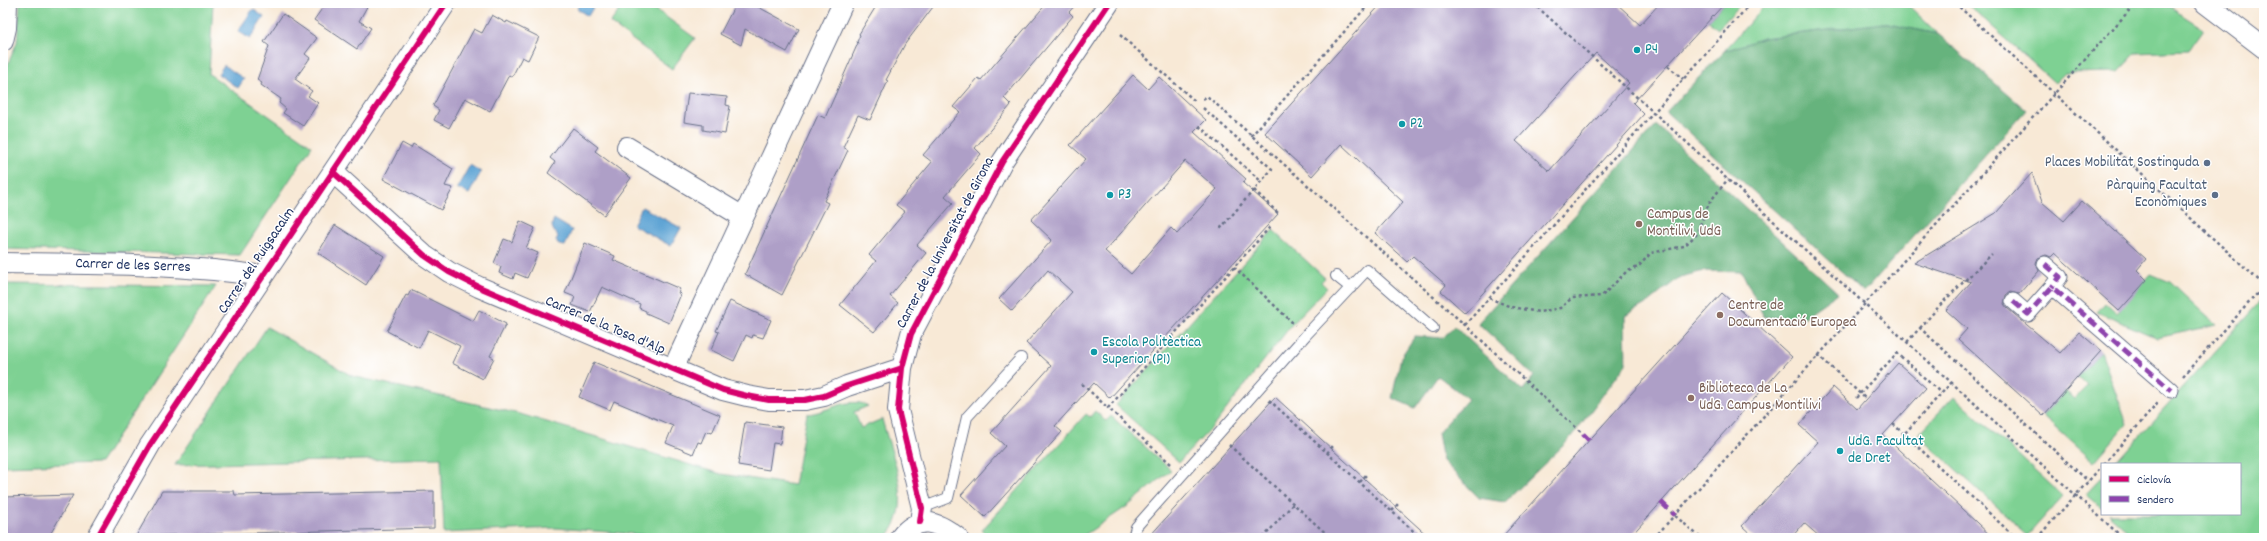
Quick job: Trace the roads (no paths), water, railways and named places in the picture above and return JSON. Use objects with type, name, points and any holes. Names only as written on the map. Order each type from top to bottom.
[{"type":"street","points":[[3,41],[7,3]]},
{"type":"street","name":"Carrer del Puigsacalm","points":[[97,538],[150,445],[446,3]]},
{"type":"street","points":[[673,369],[844,3]]},
{"type":"street","name":"Carrer de la Universitat de Girona","points":[[921,515],[898,410],[902,368],[911,334],[1002,162],[1109,3]]},
{"type":"street","points":[[2205,3],[2264,48]]},
{"type":"street","points":[[627,148],[743,217]]},
{"type":"street","name":"Carrer de la Tosa d'Alp","points":[[333,172],[424,255],[449,272],[723,390],[748,396],[787,401],[824,396],[846,386],[902,368]]},
{"type":"street","name":"Carrer de les Serres","points":[[3,263],[137,265],[214,269],[263,276]]},
{"type":"street","points":[[2012,301],[2028,314],[2060,277],[2045,264]]},
{"type":"street","points":[[2052,287],[2171,390]]},
{"type":"street","points":[[900,538],[921,515],[958,538]]},
{"type":"lane","points":[[1134,538],[1136,527],[1306,335],[1368,270],[1433,328]]},
{"type":"lane","points":[[1336,276],[1351,288]]},
{"type":"lane","points":[[921,515],[948,498],[967,417],[1021,358]]},
{"type":"water","points":[[581,3],[596,3],[588,16],[577,9]]},
{"type":"water","points":[[253,9],[264,17],[250,39],[238,31]]},
{"type":"water","points":[[224,65],[244,79],[238,88],[218,74]]},
{"type":"water","points":[[470,165],[481,172],[469,194],[457,188]]},
{"type":"water","points":[[642,207],[681,228],[671,246],[633,225]]},
{"type":"water","points":[[554,219],[572,230],[565,246],[559,245],[556,240],[558,237],[552,227]]},
{"type":"place","name":"P4","points":[[1637,50]]},
{"type":"place","name":"P2","points":[[1402,124]]},
{"type":"place","name":"Places Mobilitat Sostinguda","points":[[2207,163]]},
{"type":"place","name":"P3","points":[[1110,195]]},
{"type":"place","name":"Pàrquing Facultat Econòmiques","points":[[2215,195]]},
{"type":"place","name":"Campus de Montilivi, UdG","points":[[1639,224]]},
{"type":"place","name":"Centre de Documentació Europea","points":[[1720,315]]},
{"type":"place","name":"Escola Politèctica Superior (P1)","points":[[1094,352]]},
{"type":"place","name":"Biblioteca de La UdG. Campus Montilivi","points":[[1691,398]]},
{"type":"place","name":"UdG. Facultat de Dret","points":[[1840,451]]}]
